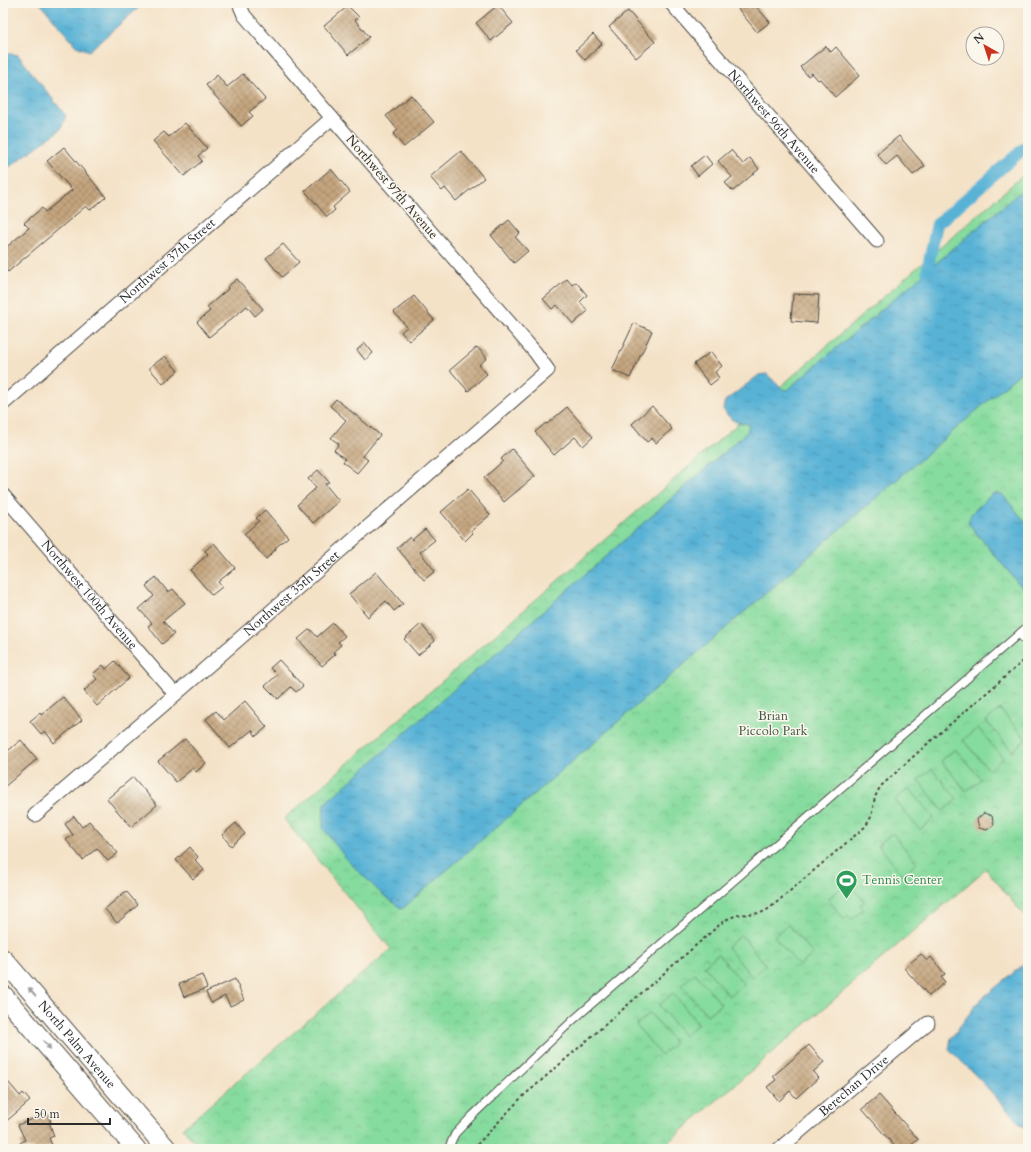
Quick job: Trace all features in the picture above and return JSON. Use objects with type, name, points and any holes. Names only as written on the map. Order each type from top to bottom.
[{"type":"main road","name":"North Palm Avenue","points":[[3,959],[167,1149]]},
{"type":"main road","name":"North Palm Avenue","points":[[3,995],[136,1149]]},
{"type":"street","name":"Northwest 97th Avenue","points":[[239,3],[244,14],[535,352],[548,370]]},
{"type":"street","name":"Northwest 96th Avenue","points":[[671,3],[877,241]]},
{"type":"street","name":"Northwest 37th Street","points":[[3,404],[332,118]]},
{"type":"street","name":"Northwest 35th Street","points":[[35,815],[548,370]]},
{"type":"street","name":"Northwest 100th Avenue","points":[[3,495],[175,694]]},
{"type":"street","name":"Berechan Drive","points":[[779,1149],[928,1023]]},
{"type":"lane","points":[[448,1149],[456,1134],[472,1116],[572,1021],[1028,626]]},
{"type":"lane","points":[[1019,634],[1028,644]]},
{"type":"path","points":[[473,1149],[520,1099],[725,920],[737,915],[761,913],[770,908],[866,826],[871,817],[875,797],[880,787],[1028,657]]},
{"type":"green space","name":"Brian Piccolo Park","points":[[1028,171],[1028,920],[986,869],[660,1149],[201,1149],[183,1128],[391,949],[284,819]]},
{"type":"green space","points":[[1000,709],[1026,739],[1012,751],[986,721]]},
{"type":"green space","points":[[978,728],[1003,758],[989,770],[963,740]]},
{"type":"green space","points":[[955,749],[981,779],[966,791],[941,761]]},
{"type":"green space","points":[[932,769],[957,799],[943,811],[918,780]]},
{"type":"green space","points":[[909,788],[934,818],[920,830],[895,800]]},
{"type":"green space","points":[[892,833],[917,863],[903,875],[878,845]]},
{"type":"green space","name":"Tennis Center","points":[[848,882],[864,901],[860,905],[864,909],[852,919],[848,915],[844,919],[828,899]]},
{"type":"green space","points":[[788,924],[813,954],[799,966],[774,936]]},
{"type":"green space","points":[[741,935],[766,965],[752,977],[727,947]]},
{"type":"green space","points":[[718,954],[744,984],[729,996],[704,966]]},
{"type":"green space","points":[[695,973],[721,1004],[707,1015],[681,985]]},
{"type":"green space","points":[[673,993],[698,1024],[684,1036],[659,1005]]},
{"type":"green space","points":[[650,1013],[675,1043],[661,1055],[636,1025]]},
{"type":"water","points":[[40,3],[144,3],[89,51],[76,46]]},
{"type":"water","points":[[3,53],[18,55],[66,116],[60,130],[5,170],[3,169]]},
{"type":"water","points":[[1028,185],[1028,366],[402,909],[383,895],[348,861],[323,828],[324,804],[747,432],[749,424],[734,421],[723,409],[725,401],[759,375],[767,374],[782,389],[787,390]]},
{"type":"water","points":[[992,494],[1002,494],[1028,525],[1028,592],[1018,583],[968,523],[971,514]]},
{"type":"water","points":[[1028,961],[1028,1130],[1020,1124],[983,1083],[949,1049],[951,1038],[979,1001]]},
{"type":"building","points":[[745,3],[753,3],[770,22],[757,32],[738,9]]},
{"type":"building","points":[[498,5],[513,23],[491,41],[476,23]]},
{"type":"building","points":[[348,6],[359,17],[355,20],[369,37],[348,55],[324,26]]},
{"type":"building","points":[[628,11],[655,42],[636,58],[609,27]]},
{"type":"building","points":[[593,34],[602,44],[585,60],[576,50]]},
{"type":"building","points":[[826,46],[831,52],[836,47],[860,75],[835,97],[820,79],[818,80],[812,73],[808,76],[800,67]]},
{"type":"building","points":[[243,74],[265,99],[249,112],[253,116],[241,126],[206,85],[217,75],[227,87]]},
{"type":"building","points":[[411,95],[434,122],[404,147],[393,134],[398,130],[386,116]]},
{"type":"building","points":[[185,123],[207,148],[198,156],[202,161],[184,176],[153,141],[164,132],[169,137]]},
{"type":"building","points":[[899,136],[925,166],[913,175],[897,156],[886,165],[877,154]]},
{"type":"building","points":[[64,147],[106,197],[90,210],[86,206],[8,272],[3,266],[3,250],[29,228],[24,223],[42,208],[45,212],[72,190],[47,161]]},
{"type":"building","points":[[731,150],[743,164],[750,158],[759,169],[733,191],[725,183],[732,177],[718,161]]},
{"type":"building","points":[[461,151],[484,178],[456,201],[445,188],[442,191],[430,177]]},
{"type":"building","points":[[705,155],[712,164],[698,176],[691,166]]},
{"type":"building","points":[[331,169],[350,192],[333,207],[335,210],[327,217],[305,191]]},
{"type":"building","points":[[509,220],[520,233],[515,237],[528,251],[514,263],[491,235]]},
{"type":"building","points":[[283,244],[299,262],[282,277],[266,258]]},
{"type":"building","points":[[237,279],[263,309],[255,316],[247,306],[209,337],[197,322],[210,311],[207,307]]},
{"type":"building","points":[[567,279],[572,285],[576,282],[587,295],[580,302],[588,311],[573,324],[557,305],[552,309],[543,299]]},
{"type":"building","points":[[793,294],[819,295],[817,323],[791,321]]},
{"type":"building","points":[[414,296],[434,320],[409,341],[401,332],[407,327],[394,312]]},
{"type":"building","points":[[634,323],[652,331],[630,378],[612,370]]},
{"type":"building","points":[[365,343],[373,353],[365,360],[357,350]]},
{"type":"building","points":[[477,347],[487,358],[479,365],[487,374],[468,391],[450,370]]},
{"type":"building","points":[[711,352],[722,366],[715,372],[719,378],[710,385],[694,364]]},
{"type":"building","points":[[165,356],[178,371],[163,384],[149,368]]},
{"type":"building","points":[[336,399],[380,435],[363,456],[368,460],[357,473],[343,462],[345,459],[334,450],[339,444],[331,438],[346,420],[330,406]]},
{"type":"building","points":[[652,406],[672,429],[656,443],[652,438],[647,442],[632,424]]},
{"type":"building","points":[[567,407],[593,437],[583,446],[575,437],[554,455],[535,432]]},
{"type":"building","points":[[512,449],[535,476],[504,502],[484,478],[503,461],[501,459]]},
{"type":"building","points":[[318,470],[329,482],[325,484],[339,501],[313,523],[297,505],[316,488],[308,479]]},
{"type":"building","points":[[468,489],[490,515],[471,531],[473,533],[465,541],[441,512]]},
{"type":"building","points":[[265,510],[288,537],[275,548],[276,549],[266,559],[244,534],[259,521],[256,518]]},
{"type":"building","points":[[425,529],[435,540],[420,552],[435,571],[424,580],[397,548],[410,537],[412,540]]},
{"type":"building","points":[[214,543],[235,568],[218,582],[222,587],[212,595],[190,570],[208,554],[205,551]]},
{"type":"building","points":[[376,572],[403,604],[394,611],[386,601],[368,617],[349,594]]},
{"type":"building","points":[[156,577],[168,592],[173,589],[185,603],[163,621],[174,634],[162,644],[148,626],[152,623],[139,609],[154,596],[146,586]]},
{"type":"building","points":[[333,623],[345,636],[338,642],[341,645],[333,652],[336,654],[322,666],[298,639],[310,629],[317,637]]},
{"type":"building","points":[[421,624],[435,641],[418,655],[404,639]]},
{"type":"building","points":[[279,660],[303,686],[296,692],[291,687],[278,699],[265,686],[277,675],[270,668]]},
{"type":"building","points":[[115,661],[129,678],[97,706],[84,691],[97,679],[93,674],[103,665],[106,669]]},
{"type":"building","points":[[63,697],[82,720],[54,743],[45,731],[41,734],[30,721],[40,713],[41,715]]},
{"type":"building","points":[[245,701],[267,727],[256,736],[252,730],[230,748],[206,719],[216,711],[224,720]]},
{"type":"building","points":[[185,739],[206,763],[196,772],[193,768],[176,782],[158,761]]},
{"type":"building","points":[[21,740],[37,759],[3,788],[3,755]]},
{"type":"building","points":[[133,777],[157,805],[131,827],[107,799]]},
{"type":"building","points":[[984,813],[992,816],[994,825],[987,830],[979,828],[977,819]]},
{"type":"building","points":[[74,816],[82,827],[89,821],[118,853],[108,861],[97,848],[83,860],[66,840],[73,835],[65,824]]},
{"type":"building","points":[[236,823],[245,834],[231,846],[222,835]]},
{"type":"building","points":[[190,847],[198,857],[195,860],[204,870],[193,879],[176,860]]},
{"type":"building","points":[[126,891],[138,905],[117,923],[105,909]]},
{"type":"building","points":[[921,954],[927,961],[931,957],[945,974],[941,977],[945,982],[929,996],[904,968]]},
{"type":"building","points":[[202,975],[207,988],[184,997],[179,984]]},
{"type":"building","points":[[235,979],[244,1000],[230,1006],[225,996],[211,1003],[206,992]]},
{"type":"building","points":[[809,1045],[824,1062],[813,1072],[818,1078],[796,1098],[790,1091],[779,1101],[767,1087],[776,1080],[773,1076]]},
{"type":"building","points":[[3,1076],[20,1096],[23,1093],[30,1101],[3,1124]]},
{"type":"building","points":[[879,1095],[918,1139],[907,1149],[897,1149],[862,1109]]},
{"type":"building","points":[[47,1113],[51,1122],[49,1122],[54,1136],[49,1138],[52,1145],[43,1149],[23,1149],[20,1143],[25,1140],[18,1125]]},
{"type":"waterway","points":[[927,271],[937,224],[1028,145]]},
{"type":"place","name":"Tennis Center","points":[[846,900]]}]
